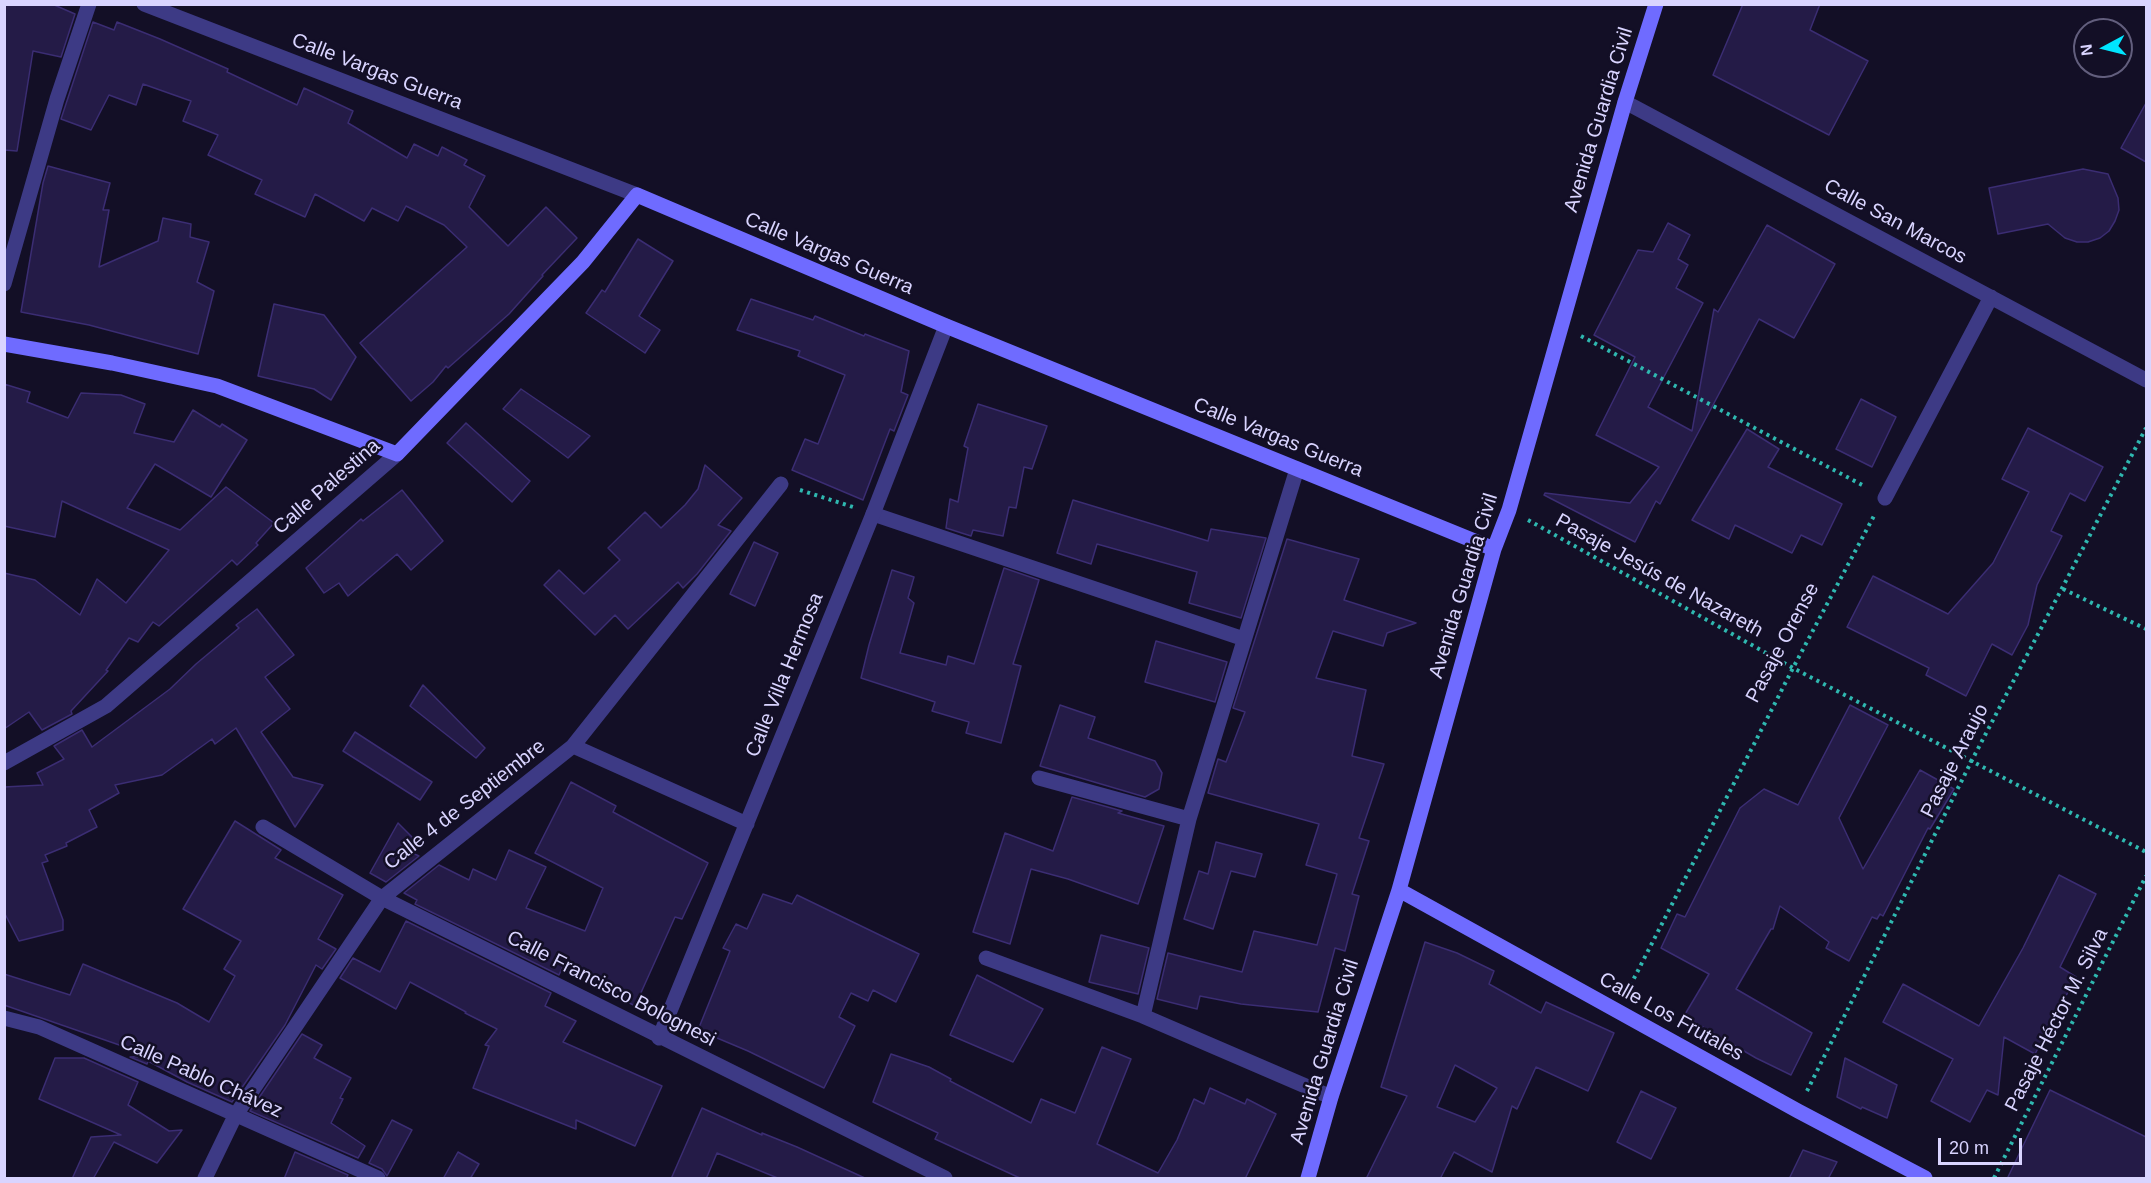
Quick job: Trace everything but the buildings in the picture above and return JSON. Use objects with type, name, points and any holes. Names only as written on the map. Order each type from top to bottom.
[{"type":"street","points":[[4,284],[57,99],[89,4]]},
{"type":"street","name":"Calle Vargas Guerra","points":[[144,4],[637,195],[946,326],[1494,549]]},
{"type":"street","name":"Avenida Guardia Civil","points":[[1308,1179],[1331,1097],[1399,890],[1494,549],[1509,510],[1625,102],[1656,4]]},
{"type":"street","name":"Calle San Marcos","points":[[1625,102],[2146,380]]},
{"type":"street","name":"Calle Palestina","points":[[4,763],[106,706],[397,454],[583,262],[637,195]]},
{"type":"street","points":[[1885,498],[1991,297]]},
{"type":"street","name":"Calle Villa Hermosa","points":[[660,1038],[873,514],[946,326]]},
{"type":"street","points":[[4,344],[112,363],[217,386],[397,454]]},
{"type":"street","points":[[1143,1016],[1189,819],[1297,469]]},
{"type":"street","name":"Calle 4 de Septiembre","points":[[205,1179],[235,1116],[382,898],[573,746],[781,483]]},
{"type":"street","points":[[873,514],[1244,639]]},
{"type":"street","points":[[573,746],[747,824]]},
{"type":"street","points":[[1039,778],[1189,819]]},
{"type":"street","name":"Calle Francisco Bolognesi","points":[[263,827],[382,898],[945,1179]]},
{"type":"street","name":"Calle Los Frutales","points":[[1399,890],[1925,1179]]},
{"type":"street","points":[[986,958],[1143,1016],[1331,1097]]},
{"type":"street","name":"Calle Pablo Chávez","points":[[4,1018],[39,1028],[378,1179]]},
{"type":"path","points":[[1561,326],[1885,498]]},
{"type":"path","name":"Pasaje Araujo","points":[[1798,1111],[1971,762],[2146,428]]},
{"type":"path","points":[[781,483],[873,514]]},
{"type":"path","name":"Pasaje Orense","points":[[1617,1011],[1793,668],[1885,498]]},
{"type":"path","name":"Pasaje Jesús de Nazareth","points":[[1509,510],[1793,668],[2146,852]]},
{"type":"path","points":[[2063,589],[2146,629]]},
{"type":"path","name":"Pasaje Héctor M. Silva","points":[[1994,1179],[2146,876]]}]
